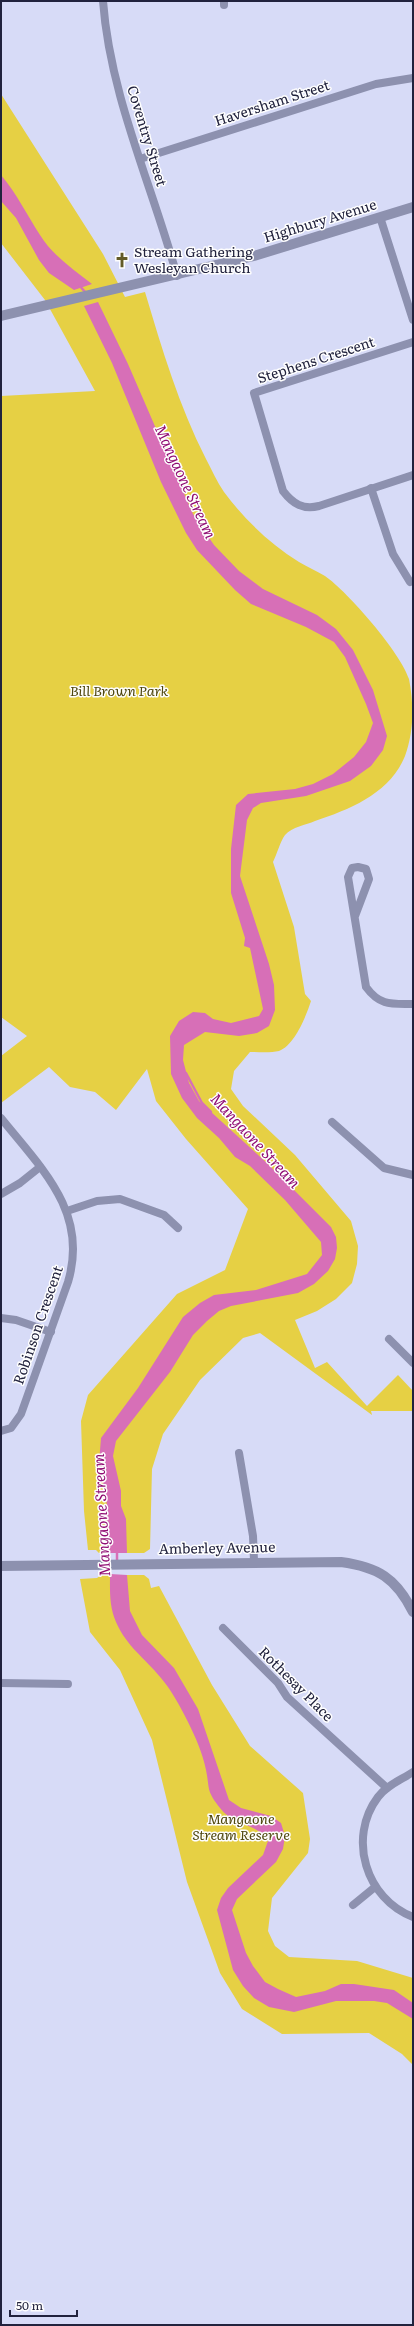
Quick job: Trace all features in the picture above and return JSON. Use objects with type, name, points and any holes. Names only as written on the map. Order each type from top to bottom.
[{"type":"street","name":"Coventry Street","points":[[103,1],[111,62],[177,276]]},
{"type":"street","name":"Haversham Street","points":[[140,159],[376,84],[413,78]]},
{"type":"street","name":"Highbury Avenue","points":[[1,316],[177,276],[254,256],[413,206]]},
{"type":"street","points":[[380,217],[413,320]]},
{"type":"street","name":"Stephens Crescent","points":[[413,342],[254,393],[284,491],[293,502],[306,508],[314,507],[413,475]]},
{"type":"street","points":[[371,488],[393,554],[410,582]]},
{"type":"street","points":[[355,916],[369,879],[366,869],[358,867],[352,868],[348,877],[366,987],[374,999],[392,1004],[413,1004]]},
{"type":"street","name":"Robinson Crescent","points":[[1,1118],[59,1193],[73,1229],[75,1248],[73,1266],[21,1414],[11,1428],[1,1430]]},
{"type":"street","points":[[332,1122],[384,1168],[413,1175]]},
{"type":"street","points":[[1,1194],[20,1183],[40,1167]]},
{"type":"street","points":[[67,1211],[97,1201],[120,1199],[164,1215],[178,1228]]},
{"type":"street","points":[[1,1318],[16,1320],[51,1332]]},
{"type":"street","points":[[389,1339],[413,1364]]},
{"type":"street","points":[[238,1453],[253,1536],[254,1561]]},
{"type":"street","name":"Amberley Avenue","points":[[1,1566],[254,1561],[341,1562],[373,1568],[388,1577],[398,1588],[413,1612]]},
{"type":"street","name":"Rothesay Place","points":[[223,1628],[278,1683],[287,1698],[387,1788]]},
{"type":"street","points":[[1,1683],[68,1684]]},
{"type":"street","points":[[413,1772],[387,1788],[378,1798],[369,1813],[362,1845],[365,1864],[375,1887],[392,1906],[413,1917]]},
{"type":"street","points":[[353,1906],[375,1887]]},
{"type":"green space","name":"Bill Brown Park","points":[[1,94],[103,254],[125,297],[145,292],[187,419],[224,492],[240,512],[268,539],[288,555],[325,576],[347,595],[360,609],[396,654],[409,679],[412,698],[412,728],[408,747],[398,769],[390,780],[368,798],[355,805],[291,830],[285,835],[282,841],[273,862],[294,927],[305,994],[311,1001],[299,1029],[290,1043],[279,1051],[250,1052],[234,1071],[231,1089],[243,1106],[295,1155],[351,1221],[358,1246],[357,1264],[352,1283],[336,1299],[317,1311],[295,1320],[315,1368],[327,1362],[367,1406],[398,1375],[413,1391],[413,1411],[371,1411],[372,1415],[260,1333],[243,1338],[200,1380],[163,1434],[152,1469],[150,1549],[144,1553],[99,1553],[96,1550],[88,1550],[84,1511],[81,1421],[88,1395],[177,1294],[225,1270],[248,1209],[186,1139],[156,1101],[147,1069],[116,1110],[95,1092],[70,1087],[49,1067],[1,1103],[1,1056],[27,1036],[1,1017],[1,396],[95,391],[45,300],[1,243]]},
{"type":"green space","name":"Mangaone Stream Reserve","points":[[101,1575],[144,1575],[149,1579],[151,1588],[159,1586],[212,1685],[250,1746],[303,1793],[310,1839],[308,1853],[272,1898],[268,1931],[275,1946],[289,1957],[357,1961],[413,1978],[413,2065],[402,2054],[369,2033],[282,2034],[242,2009],[220,1973],[187,1882],[152,1740],[120,1670],[90,1632],[80,1579],[97,1578]]},
{"type":"shaded area","points":[[1,175],[45,242],[64,262],[92,284],[74,290],[49,273],[39,260],[16,218],[1,201]]},
{"type":"shaded area","points":[[98,302],[128,364],[193,514],[214,545],[239,571],[263,589],[317,615],[336,629],[353,650],[373,690],[387,736],[383,750],[371,766],[350,781],[306,796],[261,803],[253,808],[247,820],[240,876],[269,964],[274,985],[275,1010],[269,1026],[257,1033],[239,1036],[205,1032],[184,1045],[183,1060],[189,1083],[199,1101],[268,1164],[331,1227],[336,1237],[337,1248],[335,1259],[328,1271],[314,1284],[298,1293],[231,1306],[219,1311],[193,1335],[170,1372],[116,1441],[113,1456],[121,1491],[121,1506],[126,1519],[127,1553],[107,1553],[107,1505],[99,1463],[101,1438],[138,1388],[183,1317],[200,1303],[214,1295],[256,1290],[307,1274],[322,1255],[321,1242],[285,1200],[250,1166],[235,1157],[219,1138],[197,1118],[182,1098],[171,1074],[170,1036],[179,1021],[193,1012],[205,1013],[213,1019],[231,1023],[259,1016],[263,1009],[250,948],[244,946],[245,938],[231,893],[231,849],[236,805],[248,794],[295,789],[313,784],[333,774],[354,757],[366,742],[373,723],[345,657],[334,642],[306,627],[251,604],[235,590],[197,550],[186,533],[161,482],[112,363],[84,306]]},
{"type":"shaded area","points":[[110,1574],[127,1575],[130,1611],[142,1635],[174,1668],[198,1709],[229,1800],[241,1808],[271,1816],[281,1823],[285,1836],[283,1849],[276,1862],[237,1899],[232,1910],[246,1953],[253,1966],[265,1982],[296,1997],[325,1991],[341,1984],[354,1984],[394,1990],[413,2003],[413,2019],[387,2003],[374,2001],[336,2001],[294,2012],[269,2007],[254,1998],[243,1986],[233,1970],[217,1910],[221,1898],[228,1888],[263,1855],[268,1841],[259,1831],[225,1814],[212,1797],[209,1790],[205,1764],[201,1751],[179,1704],[161,1678],[136,1652],[120,1631],[111,1604]]},
{"type":"waterway","name":"Mangaone Stream","points":[[79,285],[86,293]]},
{"type":"waterway","name":"Mangaone Stream","points":[[186,1073],[202,1103],[211,1112]]},
{"type":"waterway","name":"Mangaone Stream","points":[[117,1550],[117,1563]]},
{"type":"place","name":"Stream Gathering Wesleyan Church","points":[[122,260]]}]
